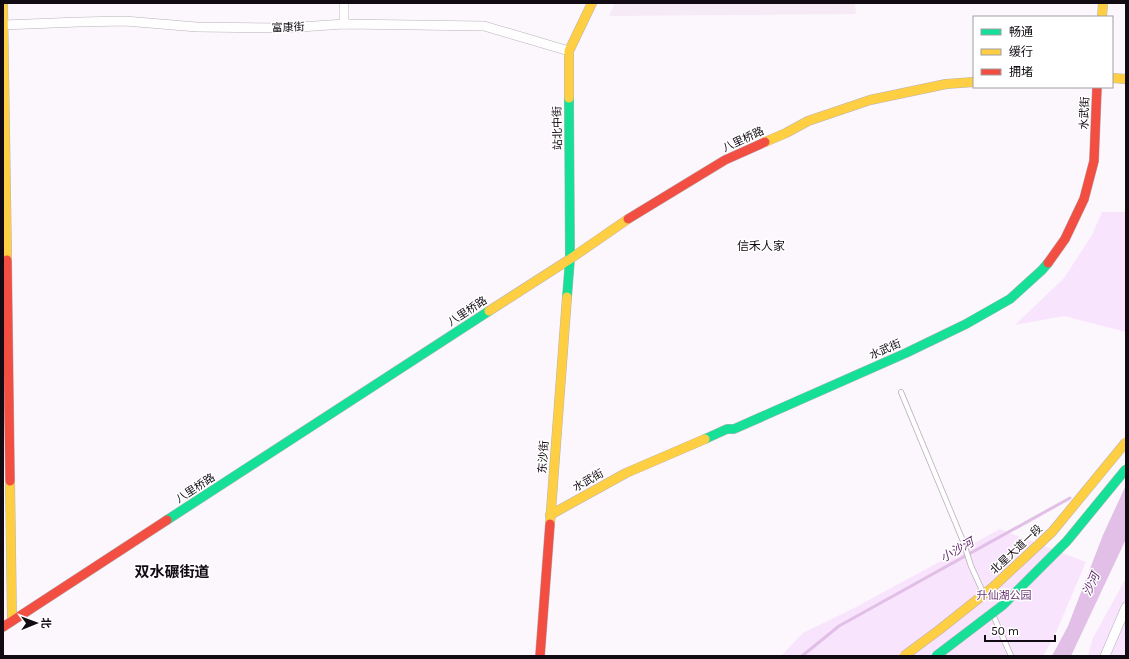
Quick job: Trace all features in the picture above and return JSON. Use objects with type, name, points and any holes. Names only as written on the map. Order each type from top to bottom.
[{"type":"main road","name":"站北中街","points":[[570,259],[569,51],[592,3]]},
{"type":"main road","points":[[1102,16],[1103,3]]},
{"type":"main road","points":[[3,5],[6,385],[12,621]]},
{"type":"main road","points":[[1113,78],[1126,79]]},
{"type":"main road","name":"八里桥路","points":[[3,627],[570,259],[637,213],[725,160],[786,133],[808,121],[870,100],[946,84],[973,82]]},
{"type":"main road","name":"水武街","points":[[550,515],[626,473],[726,429],[734,429],[906,353],[966,324],[1010,298],[1042,270],[1065,239],[1084,199],[1094,161],[1097,88]]},
{"type":"main road","name":"东沙街","points":[[540,656],[570,259]]},
{"type":"main road","name":"北星大道一段","points":[[904,656],[993,587],[1052,532],[1126,442]]},
{"type":"main road","points":[[936,656],[1003,605],[1067,541],[1126,468]]},
{"type":"street","points":[[344,3],[344,24]]},
{"type":"street","name":"富康街","points":[[3,25],[125,21],[197,27],[286,28],[344,24],[484,26],[569,51]]},
{"type":"street","points":[[1105,656],[1126,607]]},
{"type":"lane","points":[[901,392],[963,541],[971,566],[986,601]]},
{"type":"lane","points":[[990,608],[1011,656]]},
{"type":"shaded area","points":[[615,3],[855,3],[856,14],[609,16]]},
{"type":"green space","points":[[1102,212],[1126,212],[1126,332],[1064,316],[1015,325],[1064,278],[1092,235]]},
{"type":"green space","name":"升仙湖公园","points":[[1000,529],[1086,562],[1054,637],[1043,656],[781,656],[803,633],[856,607]]},
{"type":"green space","points":[[1126,578],[1126,656],[1088,656],[1093,638]]},
{"type":"water","name":"沙河","points":[[1126,485],[1126,539],[1071,656],[1052,656],[1068,626],[1103,535]]},
{"type":"waterway","name":"小沙河","points":[[802,656],[839,626],[1070,498]]},
{"type":"traffic: fast","points":[[567,297],[570,259],[569,98]]},
{"type":"traffic: fast","points":[[705,439],[727,429],[734,429],[906,353],[966,324],[1010,299],[1048,263]]},
{"type":"traffic: fast","points":[[167,520],[489,311]]},
{"type":"traffic: fast","points":[[936,656],[1003,605],[1067,541],[1126,469]]},
{"type":"traffic: slow","points":[[569,98],[569,51],[592,3]]},
{"type":"traffic: slow","points":[[1102,16],[1103,3]]},
{"type":"traffic: slow","points":[[3,5],[7,260]]},
{"type":"traffic: slow","points":[[1113,78],[1126,79]]},
{"type":"traffic: slow","points":[[765,142],[808,121],[870,100],[946,84],[973,82]]},
{"type":"traffic: slow","points":[[489,311],[570,259],[628,219]]},
{"type":"traffic: slow","points":[[550,524],[567,297]]},
{"type":"traffic: slow","points":[[550,515],[626,473],[705,439]]},
{"type":"traffic: slow","points":[[904,656],[993,587],[1052,532],[1126,442]]},
{"type":"traffic: slow","points":[[10,481],[12,621]]},
{"type":"traffic: jam","points":[[1048,263],[1065,239],[1084,199],[1094,161],[1097,88]]},
{"type":"traffic: jam","points":[[628,219],[725,160],[765,142]]},
{"type":"traffic: jam","points":[[7,260],[10,481]]},
{"type":"traffic: jam","points":[[3,627],[167,520]]},
{"type":"traffic: jam","points":[[540,656],[550,524]]},
{"type":"district","name":"信禾人家","points":[[761,246]]},
{"type":"district","name":"双水碾街道","points":[[172,572]]}]
